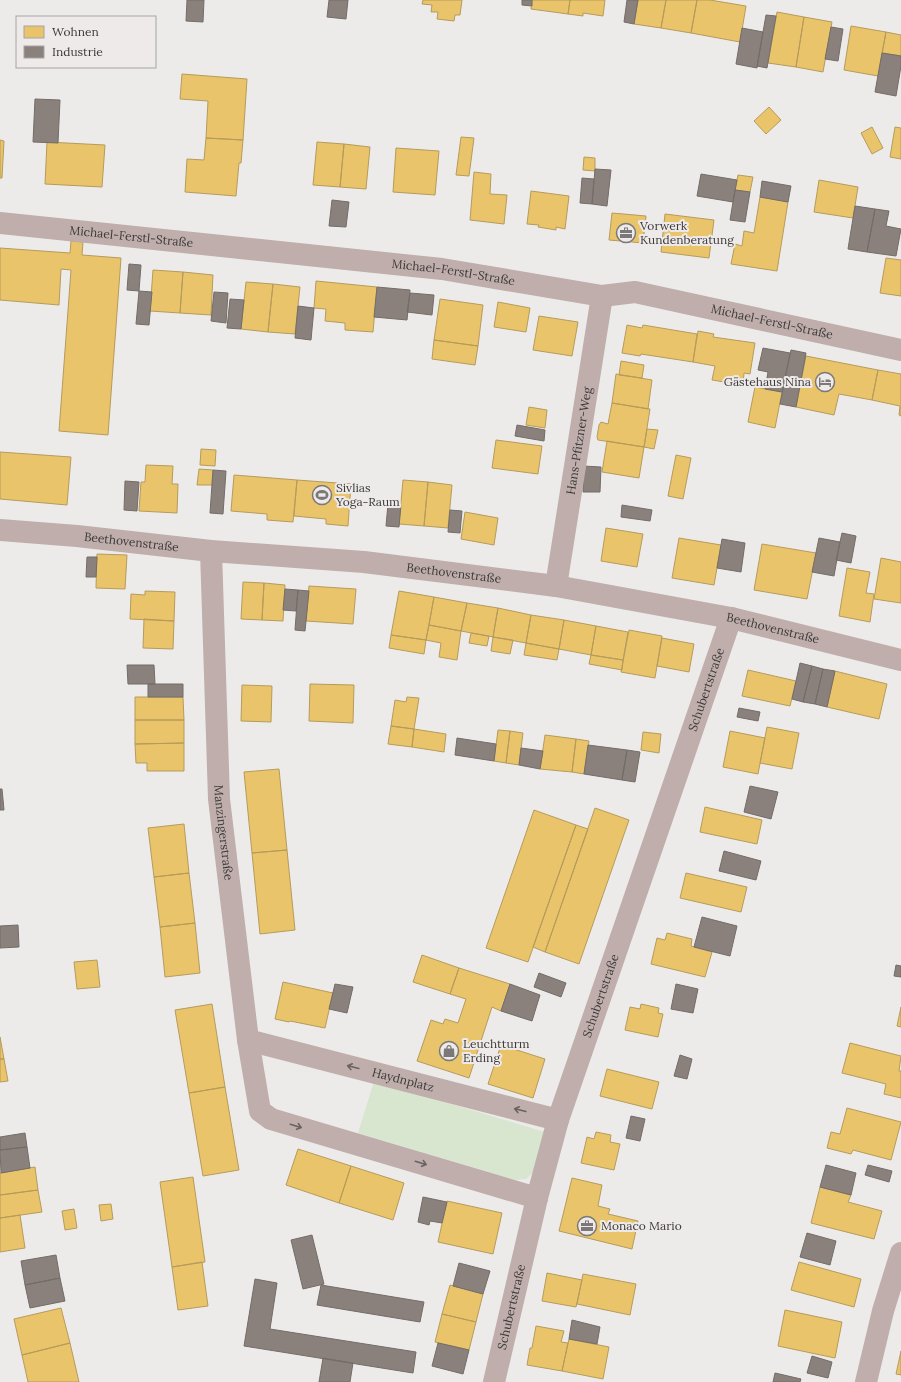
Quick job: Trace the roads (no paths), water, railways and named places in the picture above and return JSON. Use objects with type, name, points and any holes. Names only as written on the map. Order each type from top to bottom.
[{"type":"street","name":"Michael-Ferstl-Straße","points":[[0,223],[442,269],[602,296],[635,292],[901,350]]},
{"type":"street","name":"Hans-Pfitzner-Weg","points":[[556,586],[602,296]]},
{"type":"street","name":"Beethovenstraße","points":[[0,530],[95,538],[211,551],[364,562],[556,586],[731,618],[901,660]]},
{"type":"street","name":"Manzingerstraße","points":[[211,551],[219,799],[248,1040],[260,1111],[271,1119],[537,1198]]},
{"type":"street","name":"Schubertstraße","points":[[494,1382],[537,1198],[558,1120],[731,618]]},
{"type":"street","name":"Haydnplatz","points":[[248,1040],[558,1120]]},
{"type":"street","points":[[866,1382],[883,1311],[901,1253]]},
{"type":"place","name":"Vorwerk Kundenberatung","points":[[626,233]]},
{"type":"place","name":"Gästehaus Nina","points":[[825,382]]},
{"type":"place","name":"Sivlias Yoga-Raum","points":[[322,495]]},
{"type":"place","name":"Leuchtturm Erding","points":[[449,1051]]},
{"type":"place","name":"Monaco Mario","points":[[587,1226]]}]
